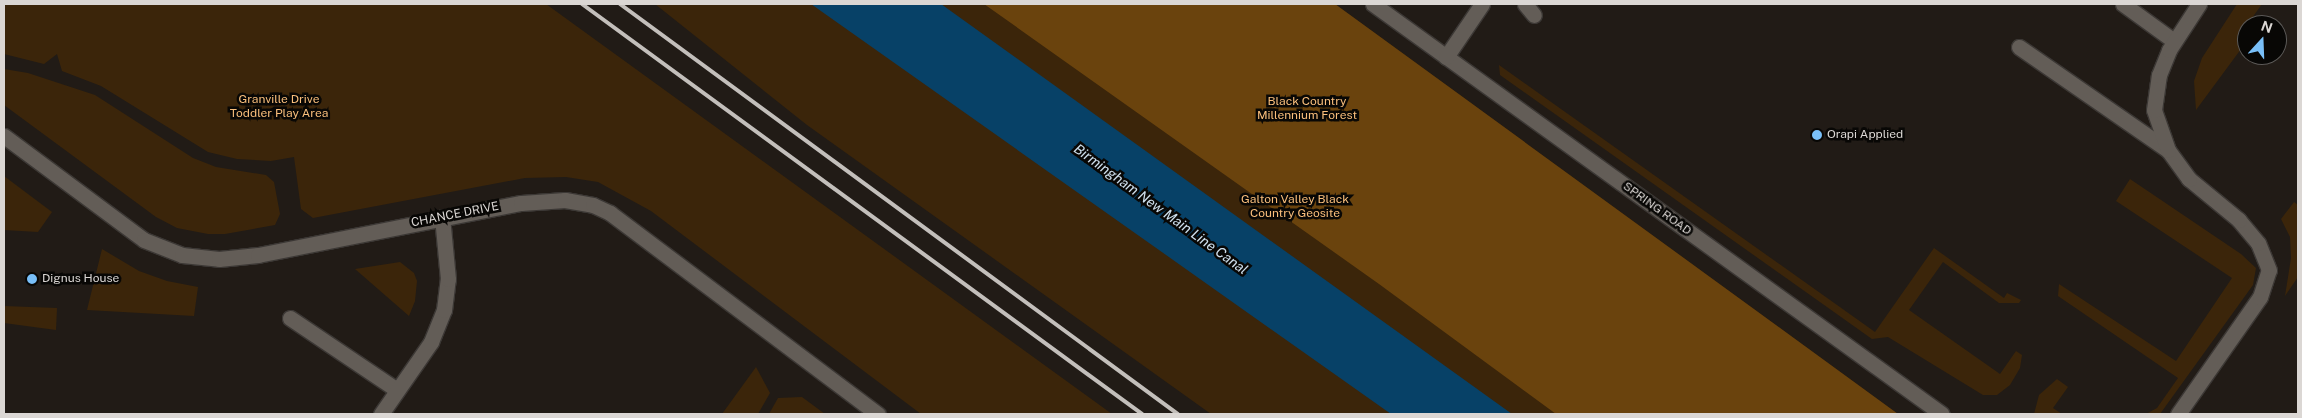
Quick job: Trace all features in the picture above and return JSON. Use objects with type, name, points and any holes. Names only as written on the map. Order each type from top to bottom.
[{"type":"street","name":"SPRING ROAD","points":[[1373,4],[1942,414]]},
{"type":"street","points":[[1446,57],[1482,4]]},
{"type":"street","points":[[2122,4],[2174,41]]},
{"type":"street","points":[[2178,414],[2260,297],[2269,270],[2252,235],[2239,220],[2189,179],[2168,150],[2154,110],[2159,75],[2174,41],[2199,4]]},
{"type":"street","points":[[2019,47],[2168,150]]},
{"type":"street","name":"CHANCE DRIVE","points":[[4,136],[144,240],[182,255],[218,259],[258,255],[442,217],[521,203],[565,200],[593,205],[610,213],[878,414]]},
{"type":"street","points":[[381,414],[431,342],[444,310],[448,279],[442,217]]},
{"type":"street","points":[[290,318],[397,390]]},
{"type":"green space","name":"Granville Drive Toddler Play Area","points":[[4,4],[546,4],[1112,414],[921,414],[651,211],[598,182],[566,177],[525,178],[313,218],[301,209],[294,157],[271,161],[237,159],[208,152],[101,86],[62,71],[57,54],[44,64],[4,54]]},
{"type":"green space","name":"Galton Valley Black Country Geosite","points":[[655,4],[1335,4],[1898,414],[1211,414],[807,125]]},
{"type":"green space","name":"Black Country Millennium Forest","points":[[984,4],[1335,4],[1898,414],[1556,414],[1379,284]]},
{"type":"green space","points":[[2237,4],[2262,4],[2254,15],[2237,15],[2237,54],[2196,110],[2194,81],[2202,58]]},
{"type":"green space","points":[[1499,65],[1875,332],[1934,248],[2004,298],[2007,293],[2021,300],[2019,303],[1999,303],[1943,262],[1909,310],[2000,374],[2016,351],[2022,355],[2020,368],[2010,385],[1997,395],[1983,395],[1888,337],[1872,339],[1500,75]]},
{"type":"green space","points":[[4,69],[28,73],[95,95],[193,158],[216,167],[266,175],[274,182],[280,214],[275,225],[225,234],[208,234],[177,228],[156,217],[4,105]]},
{"type":"green space","points":[[4,176],[52,212],[38,232],[4,230]]},
{"type":"green space","points":[[2130,179],[2241,254],[2256,268],[2253,285],[2160,414],[2146,414],[2157,408],[2178,378],[2058,296],[2059,284],[2176,361],[2232,278],[2116,201]]},
{"type":"green space","points":[[2294,202],[2298,205],[2298,277],[2285,296],[2291,258],[2290,237],[2281,219]]},
{"type":"green space","points":[[102,249],[139,271],[167,281],[198,287],[194,316],[87,310]]},
{"type":"green space","points":[[400,262],[414,273],[417,281],[415,301],[409,316],[355,269]]},
{"type":"green space","points":[[4,306],[57,308],[56,330],[4,323]]},
{"type":"green space","points":[[756,367],[770,393],[758,414],[722,414]]},
{"type":"green space","points":[[2057,379],[2068,387],[2053,408],[2062,414],[2034,414],[2039,395]]},
{"type":"green space","points":[[802,397],[825,414],[769,414],[778,398]]},
{"type":"water","name":"Birmingham New Main Line Canal","points":[[811,4],[941,4],[1512,414],[1391,414]]},
{"type":"railway","points":[[582,4],[1142,414]]},
{"type":"railway","points":[[620,4],[1178,414]]},
{"type":"place","name":"Orapi Applied","points":[[1817,135]]},
{"type":"place","name":"Dignus House","points":[[32,279]]}]
